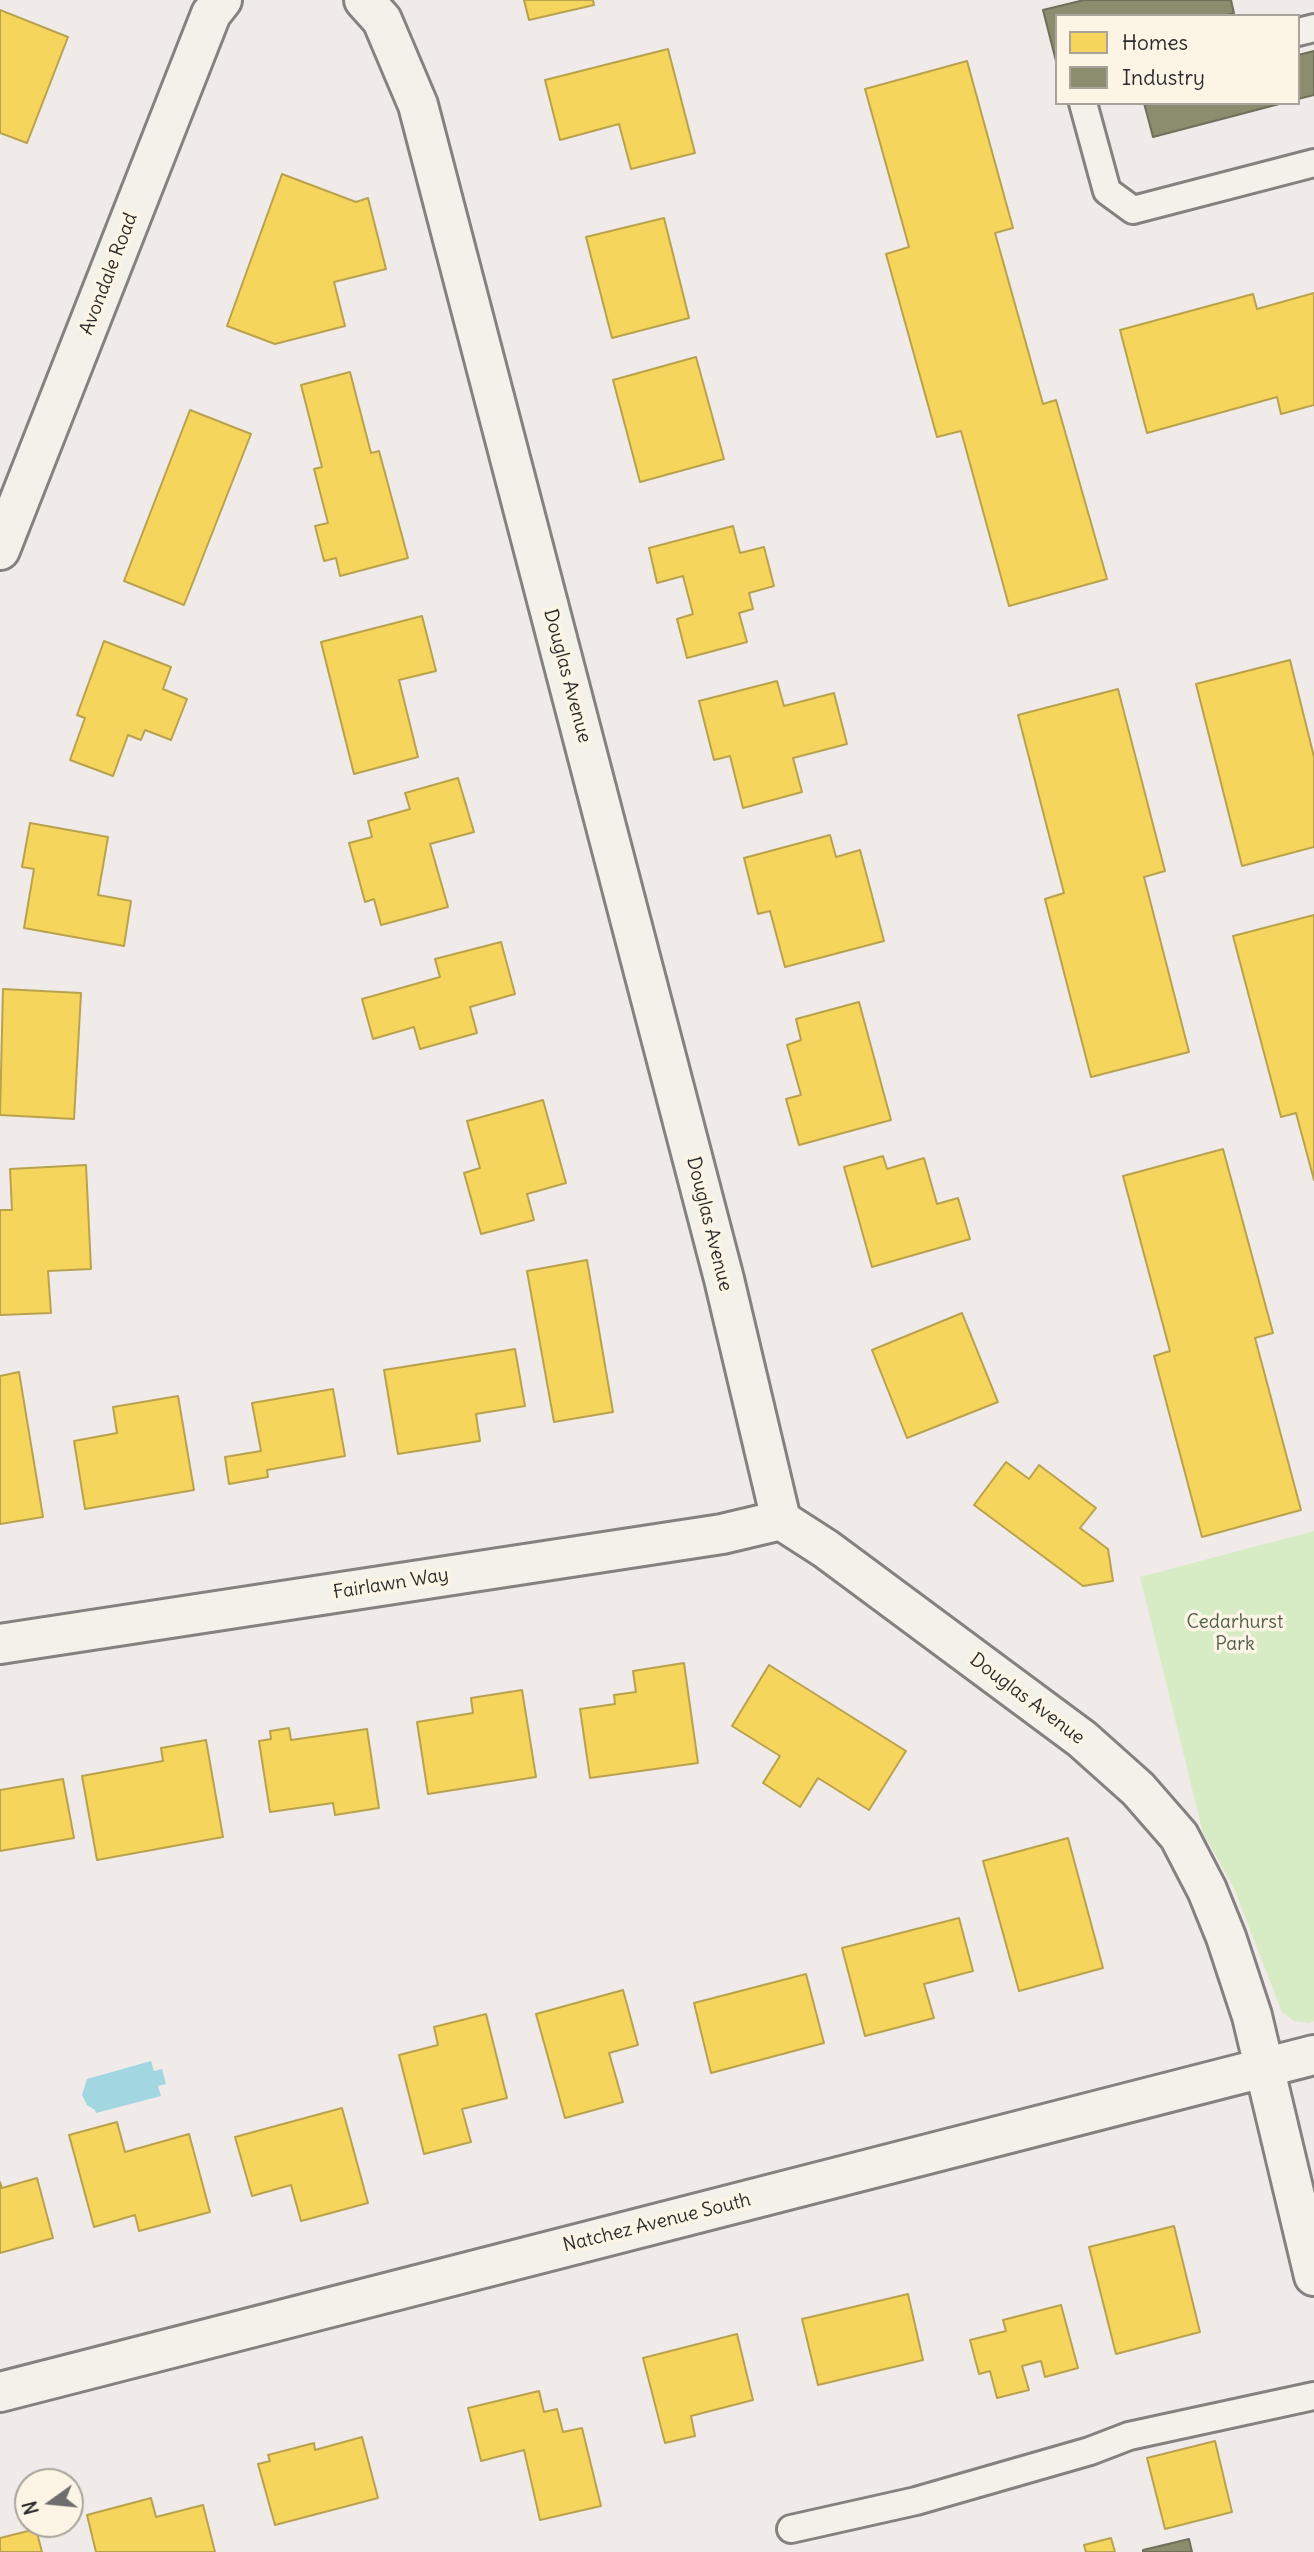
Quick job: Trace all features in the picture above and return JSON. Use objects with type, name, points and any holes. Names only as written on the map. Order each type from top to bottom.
[{"type":"street","name":"Avondale Road","points":[[0,550],[211,13],[222,0]]},
{"type":"street","name":"Douglas Avenue","points":[[363,0],[382,20],[418,105],[724,1279],[781,1520],[826,1549],[1071,1731],[1138,1789],[1179,1836],[1207,1890],[1252,2016],[1314,2276]]},
{"type":"street","name":"Fairlawn Way","points":[[0,1644],[722,1534],[781,1520]]},
{"type":"street","name":"Natchez Avenue South","points":[[0,2392],[1314,2055]]},
{"type":"lane","points":[[1084,105],[1107,191],[1133,210],[1314,163]]},
{"type":"lane","points":[[791,2529],[916,2501],[1090,2451],[1129,2436],[1314,2396]]},
{"type":"green space","name":"Cedarhurst Park","points":[[1314,1531],[1314,2021],[1308,2023],[1294,2021],[1282,2012],[1233,1886],[1203,1833],[1140,1577]]},
{"type":"water","points":[[151,2061],[154,2071],[162,2069],[166,2084],[158,2086],[161,2096],[96,2113],[87,2105],[82,2095],[87,2079]]},
{"type":"building: Homes","points":[[524,0],[593,0],[594,5],[529,20]]},
{"type":"building: Homes","points":[[0,10],[68,37],[27,143],[0,133]]},
{"type":"building: Homes","points":[[668,49],[695,153],[631,169],[619,124],[560,140],[545,80]]},
{"type":"building: Homes","points":[[967,61],[1013,228],[995,233],[1043,404],[1056,400],[1107,579],[1009,606],[961,431],[937,437],[886,254],[909,247],[865,89]]},
{"type":"building: Homes","points":[[282,174],[356,202],[368,198],[386,269],[334,282],[345,326],[275,344],[227,326]]},
{"type":"building: Homes","points":[[664,218],[689,318],[612,338],[586,237]]},
{"type":"building: Homes","points":[[1314,293],[1314,405],[1281,414],[1277,397],[1147,433],[1120,330],[1253,294],[1257,309]]},
{"type":"building: Homes","points":[[696,357],[724,459],[640,482],[613,380]]},
{"type":"building: Homes","points":[[350,372],[371,453],[379,451],[408,558],[340,576],[336,558],[324,561],[315,526],[328,523],[314,469],[322,467],[301,385]]},
{"type":"building: Homes","points":[[190,410],[251,434],[184,605],[124,581]]},
{"type":"building: Homes","points":[[733,526],[740,553],[764,547],[774,586],[749,593],[753,609],[739,613],[747,642],[687,658],[677,619],[693,614],[683,576],[657,583],[649,548]]},
{"type":"building: Homes","points":[[422,616],[436,671],[399,680],[418,757],[354,774],[321,642]]},
{"type":"building: Homes","points":[[104,641],[171,667],[163,689],[187,699],[171,740],[145,730],[141,740],[128,735],[113,776],[70,760],[85,718],[77,715]]},
{"type":"building: Homes","points":[[1290,660],[1314,757],[1314,847],[1242,866],[1196,684]]},
{"type":"building: Homes","points":[[777,681],[784,706],[834,693],[847,744],[793,758],[802,792],[743,808],[730,756],[714,760],[699,701]]},
{"type":"building: Homes","points":[[1118,689],[1165,871],[1144,877],[1189,1052],[1091,1077],[1045,899],[1064,893],[1018,715]]},
{"type":"building: Homes","points":[[458,778],[474,832],[430,844],[448,907],[381,925],[374,899],[365,902],[349,843],[372,837],[368,821],[410,809],[405,793]]},
{"type":"building: Homes","points":[[30,823],[108,837],[98,895],[131,901],[124,946],[24,928],[34,869],[22,867]]},
{"type":"building: Homes","points":[[830,835],[836,857],[860,850],[884,941],[785,967],[770,911],[758,914],[744,858]]},
{"type":"building: Homes","points":[[1314,915],[1314,1180],[1296,1113],[1281,1117],[1233,936]]},
{"type":"building: Homes","points":[[501,942],[515,994],[470,1007],[477,1033],[420,1049],[414,1027],[373,1039],[362,999],[440,977],[435,959]]},
{"type":"building: Homes","points":[[3,989],[81,993],[74,1119],[0,1115]]},
{"type":"building: Homes","points":[[859,1002],[891,1120],[799,1145],[786,1099],[801,1095],[787,1045],[801,1040],[796,1019]]},
{"type":"building: Homes","points":[[543,1100],[566,1183],[527,1194],[534,1220],[481,1234],[464,1173],[480,1168],[467,1121]]},
{"type":"building: Homes","points":[[1223,1149],[1273,1333],[1255,1338],[1301,1510],[1202,1537],[1154,1356],[1170,1351],[1123,1176]]},
{"type":"building: Homes","points":[[883,1156],[887,1169],[924,1158],[937,1204],[958,1198],[970,1239],[872,1267],[844,1167]]},
{"type":"building: Homes","points":[[86,1165],[91,1269],[48,1271],[51,1313],[0,1315],[0,1210],[12,1210],[10,1169]]},
{"type":"building: Homes","points":[[587,1260],[613,1412],[554,1422],[527,1271]]},
{"type":"building: Homes","points":[[962,1313],[998,1402],[907,1438],[872,1350]]},
{"type":"building: Homes","points":[[515,1349],[525,1406],[476,1414],[480,1441],[398,1454],[384,1370]]},
{"type":"building: Homes","points":[[19,1372],[43,1517],[0,1524],[0,1376]]},
{"type":"building: Homes","points":[[333,1389],[345,1456],[267,1470],[268,1477],[229,1484],[225,1457],[261,1451],[252,1403]]},
{"type":"building: Homes","points":[[178,1396],[194,1490],[85,1509],[74,1441],[117,1433],[113,1407]]},
{"type":"building: Homes","points":[[1006,1462],[1029,1479],[1039,1465],[1096,1508],[1080,1528],[1108,1549],[1113,1581],[1083,1586],[974,1505]]},
{"type":"building: Homes","points":[[684,1663],[698,1763],[590,1778],[580,1709],[615,1704],[614,1695],[636,1692],[633,1671]]},
{"type":"building: Homes","points":[[769,1665],[906,1751],[869,1810],[818,1778],[800,1807],[763,1783],[780,1756],[732,1726]]},
{"type":"building: Homes","points":[[522,1690],[536,1777],[428,1794],[417,1722],[473,1713],[471,1698]]},
{"type":"building: Homes","points":[[289,1728],[291,1740],[367,1729],[379,1808],[335,1815],[333,1803],[270,1812],[259,1741],[271,1739],[270,1731]]},
{"type":"building: Homes","points":[[206,1740],[223,1837],[97,1860],[82,1776],[163,1761],[161,1748]]},
{"type":"building: Homes","points":[[63,1779],[74,1838],[0,1851],[0,1790]]},
{"type":"building: Homes","points":[[1068,1838],[1103,1968],[1019,1991],[983,1861]]},
{"type":"building: Homes","points":[[959,1918],[973,1971],[924,1984],[934,2018],[865,2036],[842,1948]]},
{"type":"building: Homes","points":[[806,1974],[824,2043],[711,2073],[694,2003]]},
{"type":"building: Homes","points":[[623,1990],[638,2045],[609,2053],[623,2102],[565,2118],[536,2014]]},
{"type":"building: Homes","points":[[486,2014],[507,2098],[462,2109],[471,2142],[424,2154],[399,2055],[438,2045],[434,2027]]},
{"type":"building: Homes","points":[[342,2108],[368,2203],[301,2221],[291,2185],[252,2196],[235,2137]]},
{"type":"building: Homes","points":[[117,2122],[125,2152],[189,2134],[210,2212],[139,2231],[135,2215],[94,2227],[69,2135]]},
{"type":"building: Homes","points":[[37,2178],[53,2238],[0,2253],[0,2182],[2,2188]]},
{"type":"building: Homes","points":[[1174,2226],[1200,2332],[1116,2354],[1089,2247]]},
{"type":"building: Homes","points":[[908,2294],[923,2360],[818,2385],[802,2319]]},
{"type":"building: Homes","points":[[1061,2305],[1078,2368],[1045,2377],[1041,2361],[1022,2366],[1029,2390],[997,2398],[990,2371],[979,2374],[970,2340],[1006,2331],[1003,2320]]},
{"type":"building: Homes","points":[[737,2334],[753,2400],[691,2416],[695,2436],[665,2443],[643,2358]]},
{"type":"building: Homes","points":[[539,2391],[544,2412],[557,2409],[563,2432],[582,2428],[601,2506],[540,2520],[524,2450],[481,2461],[468,2408]]},
{"type":"building: Homes","points":[[362,2437],[378,2498],[275,2525],[258,2464],[270,2461],[268,2455],[314,2443],[315,2450]]},
{"type":"building: Homes","points":[[1215,2441],[1232,2512],[1165,2529],[1147,2458]]},
{"type":"building: Homes","points":[[151,2498],[156,2517],[203,2505],[215,2552],[96,2552],[87,2515]]},
{"type":"building: Homes","points":[[14,2534],[14,2538],[38,2538],[42,2552],[0,2552],[0,2538]]},
{"type":"building: Homes","points":[[1111,2538],[1115,2552],[1086,2552],[1084,2545]]},
{"type":"building: Industry","points":[[1084,0],[1231,0],[1234,13],[1055,14],[1055,57],[1043,10]]},
{"type":"building: Industry","points":[[1314,51],[1314,95],[1300,98],[1300,54]]},
{"type":"building: Industry","points":[[1145,105],[1275,105],[1153,137]]},
{"type":"building: Industry","points":[[1189,2539],[1192,2552],[1143,2552],[1143,2550]]}]
